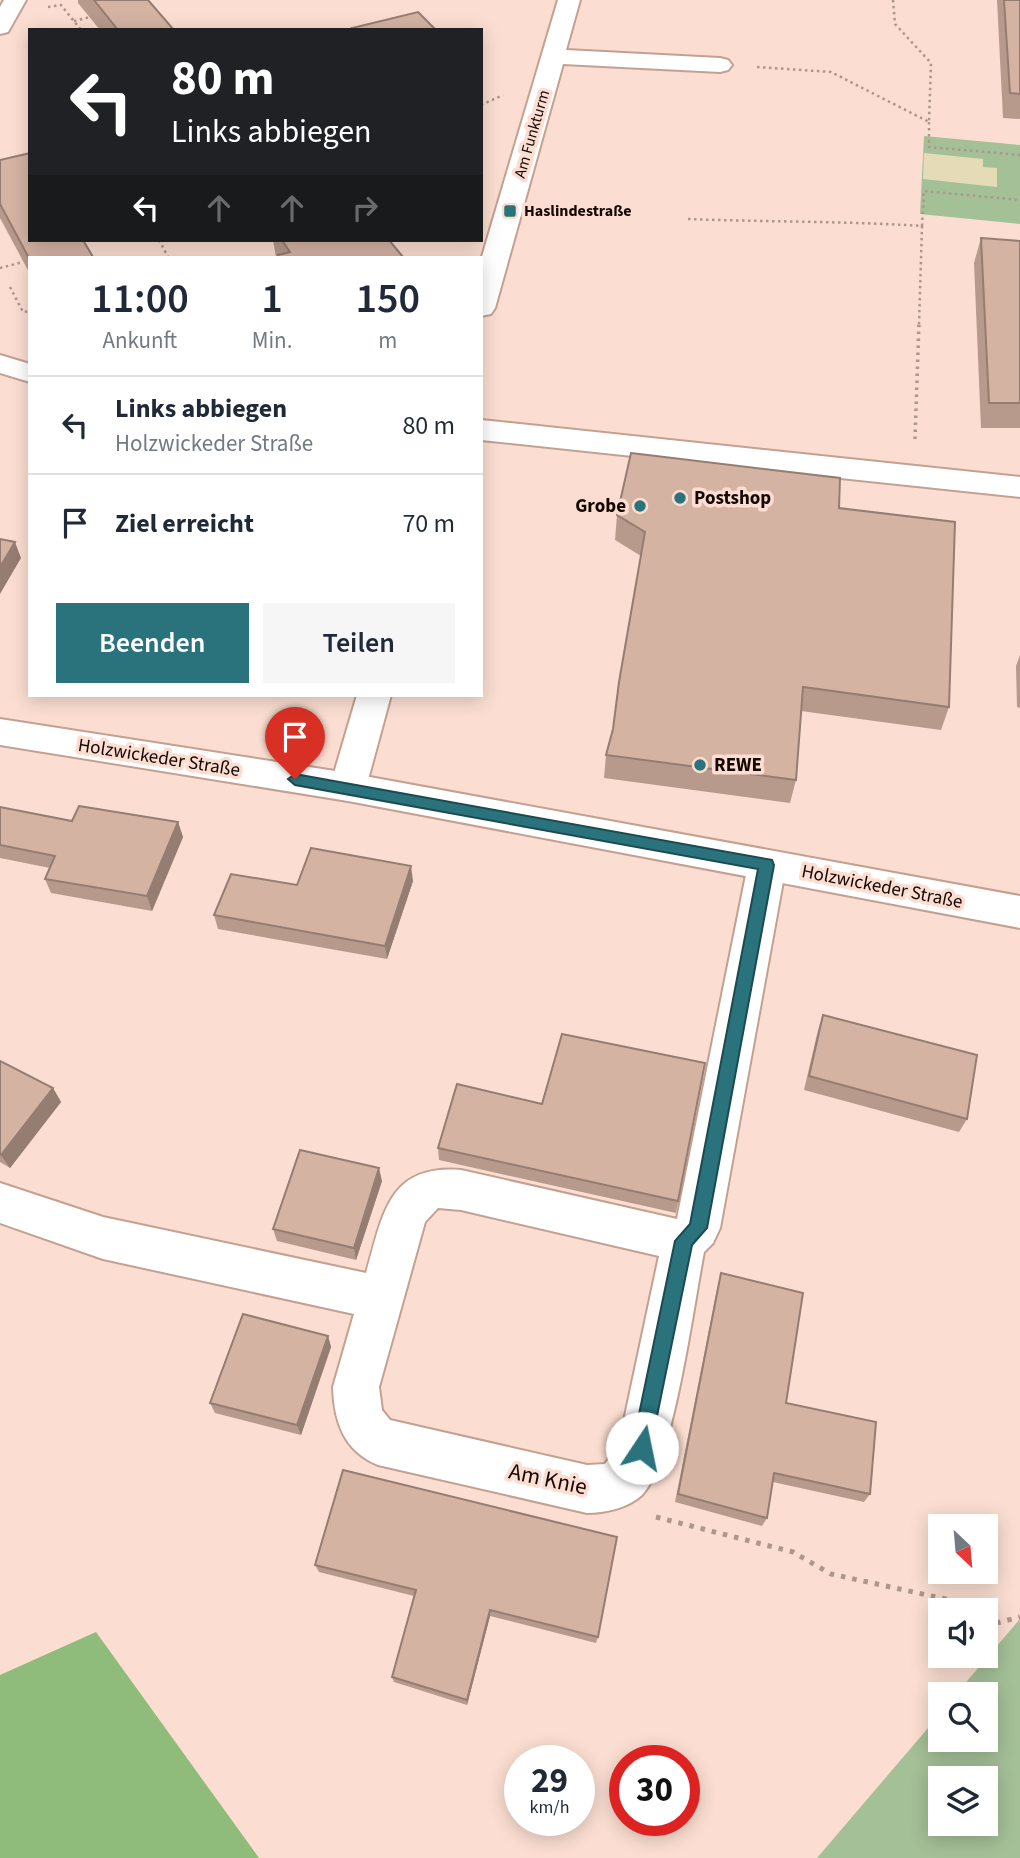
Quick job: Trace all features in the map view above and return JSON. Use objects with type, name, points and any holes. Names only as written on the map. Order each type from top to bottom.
[{"type":"street","points":[[0,27],[15,0]]},
{"type":"street","name":"Am Funkturm","points":[[483,301],[569,0]]},
{"type":"street","points":[[554,56],[720,65]]},
{"type":"street","points":[[0,364],[28,372]]},
{"type":"street","points":[[483,430],[1020,487]]},
{"type":"street","points":[[348,787],[373,697]]},
{"type":"street","name":"Holzwickeder Straße","points":[[0,732],[348,787],[1020,912]]},
{"type":"street","points":[[619,1484],[631,1473],[642,1448],[684,1241],[698,1228],[767,865]]},
{"type":"street","name":"Am Knie","points":[[619,1484],[606,1490],[587,1489],[378,1441],[363,1427],[357,1414],[356,1387],[406,1213],[420,1195],[438,1188],[461,1190],[684,1241]]},
{"type":"street","points":[[0,1203],[103,1238],[380,1298]]},
{"type":"path","points":[[893,0],[895,24],[931,64],[929,147],[1020,155]]},
{"type":"path","points":[[74,21],[90,17]]},
{"type":"path","points":[[720,65],[831,72],[929,122]]},
{"type":"path","points":[[483,104],[504,94]]},
{"type":"path","points":[[914,475],[924,191],[1020,200]]},
{"type":"path","points":[[688,219],[817,224],[862,222],[922,226]]},
{"type":"path","points":[[0,268],[23,262]]},
{"type":"path","points":[[10,287],[23,312],[28,311]]},
{"type":"path","points":[[619,1484],[657,1517],[793,1552],[831,1574],[941,1598]]},
{"type":"path","points":[[998,1623],[1020,1617]]},
{"type":"green space","points":[[924,136],[1020,145],[1020,224],[920,214]]},
{"type":"green space","points":[[1020,1619],[1020,1858],[817,1858],[928,1728],[928,1752],[998,1752],[998,1682],[966,1682],[978,1668],[998,1668],[998,1645]]},
{"type":"green space","points":[[96,1632],[259,1858],[0,1858],[0,1675]]},
{"type":"sand","points":[[924,153],[983,159],[983,167],[997,168],[997,187],[923,179]]},
{"type":"building","points":[[94,0],[148,0],[172,28],[116,28]]},
{"type":"building","points":[[1004,0],[1020,0],[1020,94],[1010,93]]},
{"type":"building","points":[[418,12],[434,28],[352,28]]},
{"type":"building","points":[[28,153],[28,242],[84,242],[92,256],[28,256],[0,204],[0,160]]},
{"type":"building","points":[[981,238],[1020,241],[1020,403],[989,403]]},
{"type":"building","points":[[283,242],[391,242],[402,256],[278,255],[290,252]]},
{"type":"building","points":[[631,453],[840,478],[839,508],[955,522],[949,707],[803,687],[796,780],[606,755],[613,729],[645,532],[617,515]]},
{"type":"building","points":[[0,539],[15,542],[0,567]]},
{"type":"building","points":[[79,806],[178,822],[147,896],[45,879],[55,856],[0,845],[0,807],[72,821]]},
{"type":"building","points":[[311,848],[411,866],[385,946],[214,915],[231,874],[297,885]]},
{"type":"building","points":[[823,1015],[977,1055],[967,1119],[809,1076]]},
{"type":"building","points":[[562,1034],[705,1063],[678,1201],[438,1148],[457,1084],[542,1104]]},
{"type":"building","points":[[0,1061],[53,1088],[1,1155],[0,1154]]},
{"type":"building","points":[[300,1150],[379,1168],[354,1248],[273,1229]]},
{"type":"building","points":[[721,1273],[803,1293],[786,1403],[876,1422],[870,1494],[774,1473],[767,1518],[678,1494]]},
{"type":"building","points":[[243,1314],[328,1336],[297,1425],[210,1403]]},
{"type":"building","points":[[343,1470],[617,1537],[598,1637],[490,1610],[467,1700],[392,1677],[416,1590],[315,1565]]},
{"type":"place","name":"Haslindestraße","points":[[510,211]]},
{"type":"place","name":"Postshop","points":[[680,498]]},
{"type":"place","name":"Grobe","points":[[640,506]]},
{"type":"place","name":"REWE","points":[[700,765]]},
{"type":"route","points":[[295,779],[767,865],[698,1228],[684,1241],[642,1448]]}]
